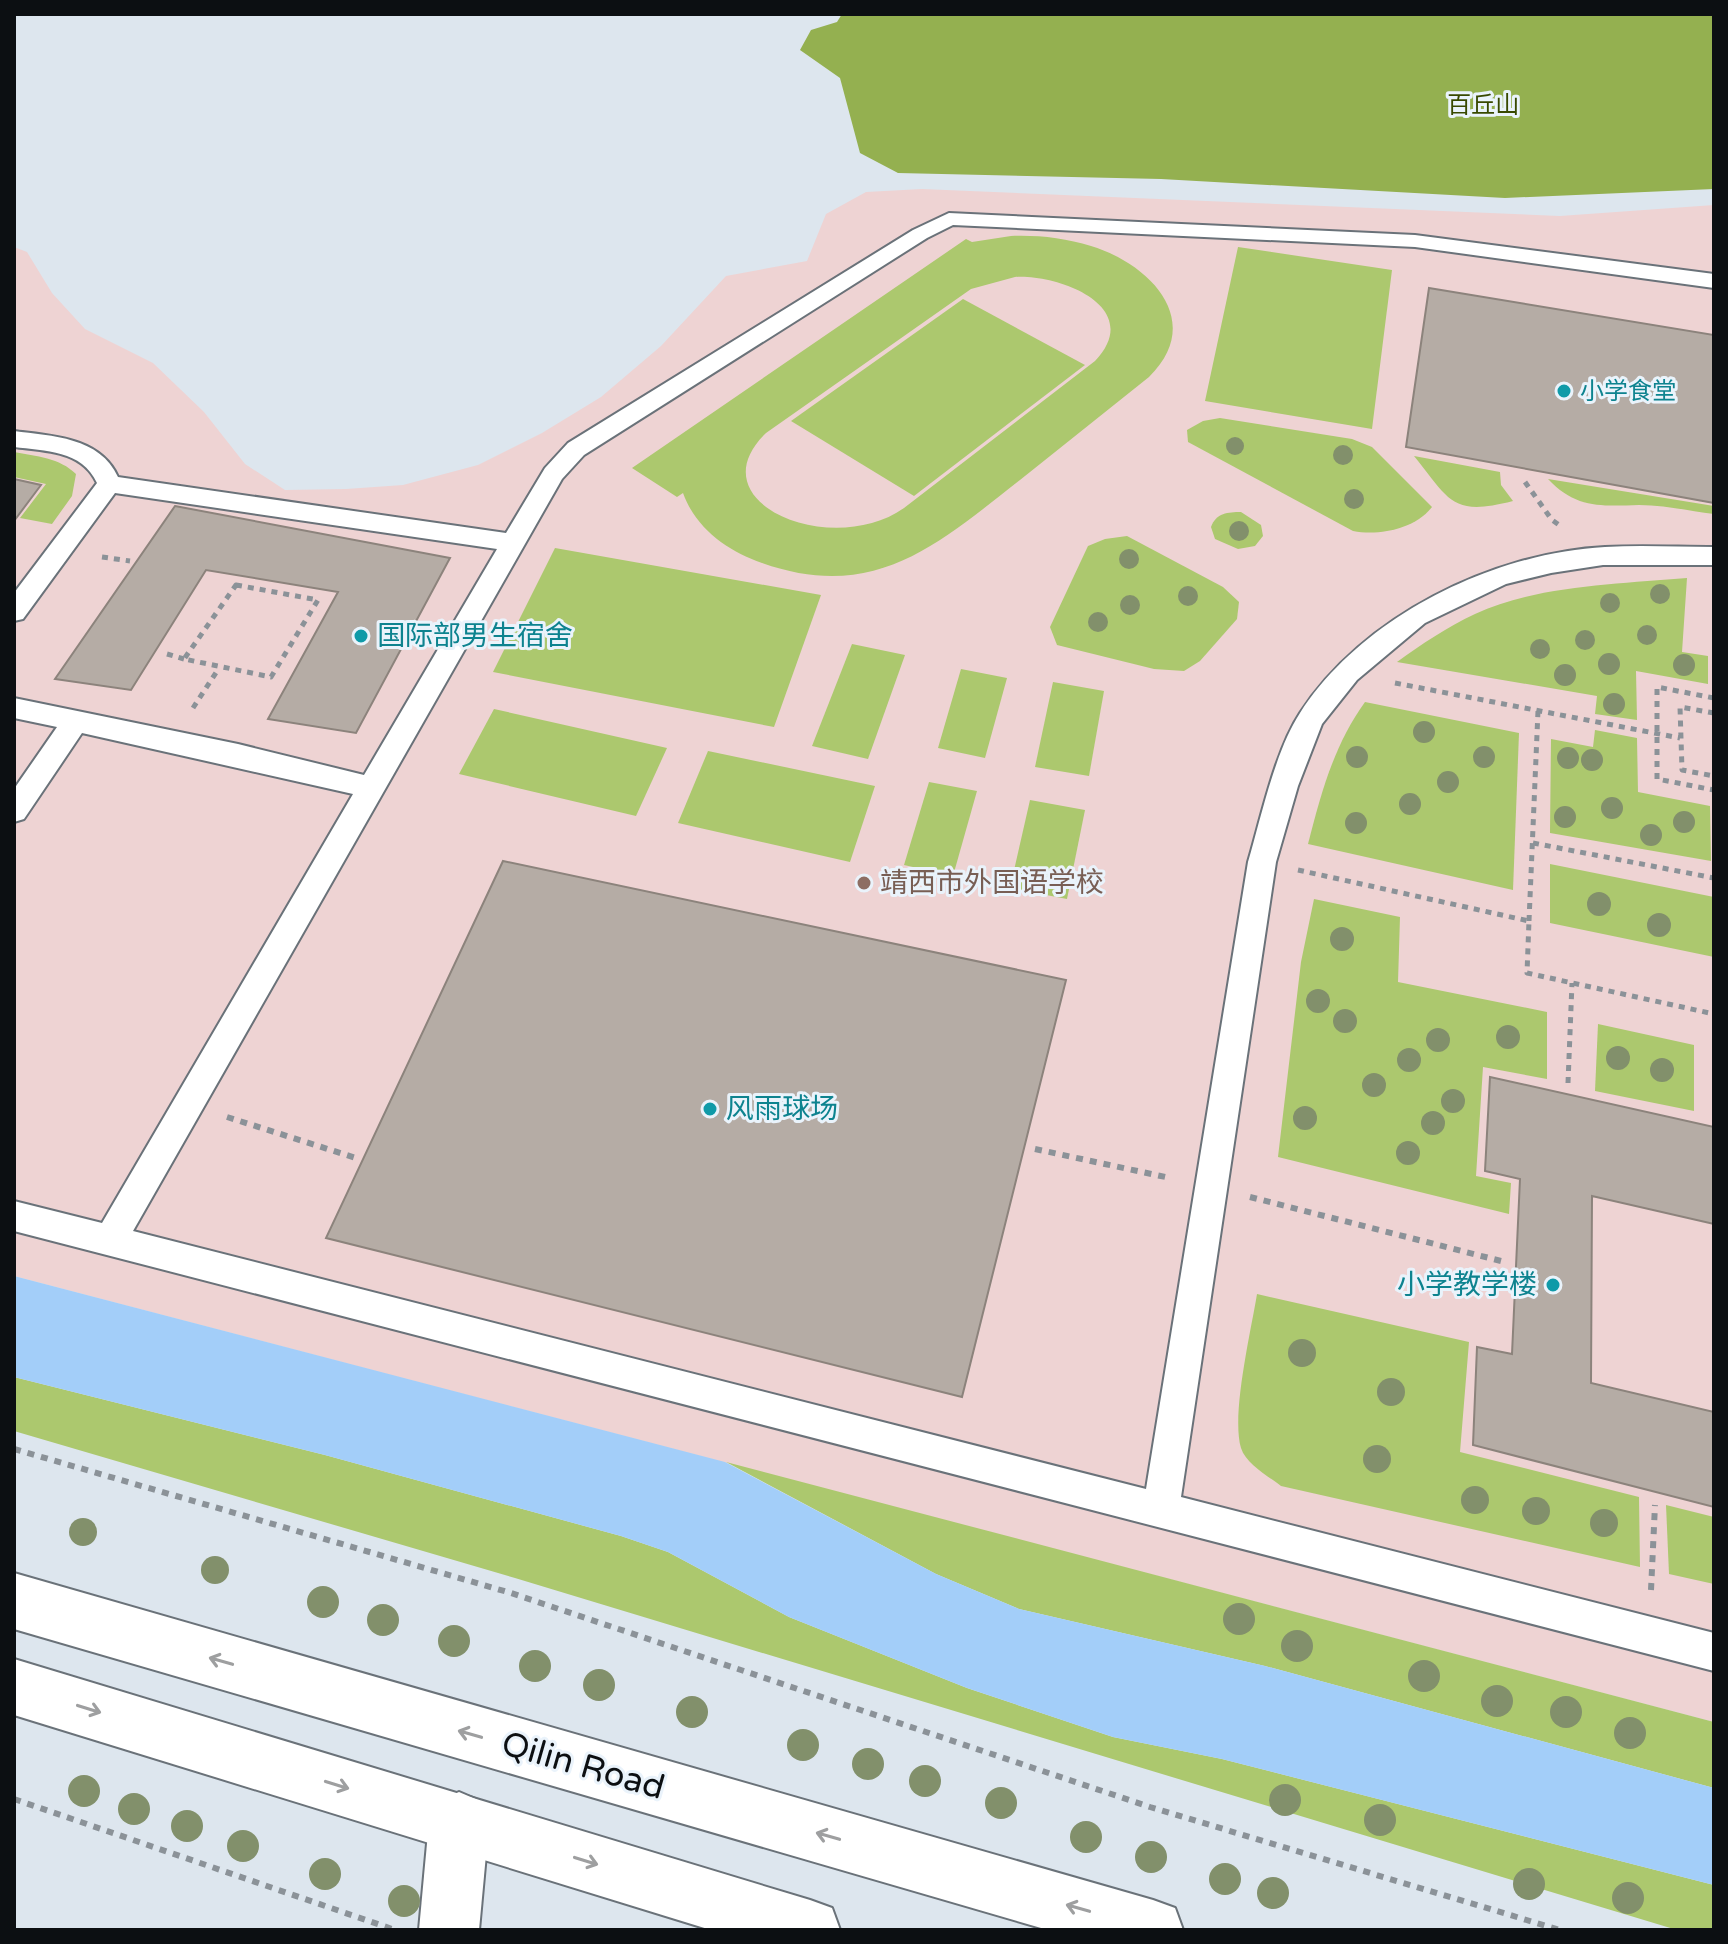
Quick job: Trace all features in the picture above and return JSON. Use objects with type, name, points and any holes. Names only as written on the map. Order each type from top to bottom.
[{"type":"main road","name":"Qilin Road","points":[[14,1601],[1153,1930]]},
{"type":"main road","points":[[14,1687],[810,1930]]},
{"type":"main road","points":[[449,1930],[459,1822]]},
{"type":"lane","points":[[110,1240],[553,474],[576,449],[949,219],[1415,241],[1714,281]]},
{"type":"lane","points":[[14,439],[85,451],[104,468],[109,484]]},
{"type":"lane","points":[[109,484],[515,543]]},
{"type":"lane","points":[[14,612],[109,484]]},
{"type":"lane","points":[[1161,1510],[1262,862],[1284,786],[1310,719],[1348,673],[1416,616],[1499,577],[1603,556],[1714,556]]},
{"type":"lane","points":[[14,708],[238,755],[372,788]]},
{"type":"lane","points":[[14,811],[75,722]]},
{"type":"lane","points":[[14,1216],[1714,1652]]},
{"type":"path","points":[[1525,482],[1552,520],[1603,556]]},
{"type":"path","points":[[167,654],[184,659],[271,677],[318,600],[236,585],[184,659]]},
{"type":"path","points":[[1348,673],[1680,738]]},
{"type":"path","points":[[1714,698],[1657,687],[1657,779],[1714,790]]},
{"type":"path","points":[[1714,713],[1680,707],[1682,770],[1714,776]]},
{"type":"path","points":[[1538,711],[1527,973],[1714,1014]]},
{"type":"path","points":[[1533,843],[1714,878]]},
{"type":"path","points":[[1262,862],[1529,921]]},
{"type":"path","points":[[1568,1083],[1572,983]]},
{"type":"path","points":[[190,1106],[356,1158]]},
{"type":"path","points":[[1035,1149],[1210,1186],[1505,1262]]},
{"type":"path","points":[[14,1449],[511,1593],[1150,1807],[1560,1930]]},
{"type":"path","points":[[1649,1635],[1655,1505]]},
{"type":"path","points":[[14,1799],[395,1930]]},
{"type":"shaded area","name":"靖西市外国语学校","points":[[922,189],[1560,216],[1714,205],[1714,1722],[14,1276],[14,247],[27,252],[52,293],[85,329],[153,363],[204,412],[245,464],[285,490],[346,489],[403,485],[478,465],[542,433],[601,397],[661,346],[726,276],[807,261],[826,214],[866,192]]},
{"type":"green space","name":"百丘山","points":[[842,14],[1714,14],[1714,189],[1505,198],[1161,179],[898,173],[860,153],[840,78],[800,50],[811,30],[837,22]]},
{"type":"green space","points":[[1011,236],[1041,237],[1081,243],[1113,254],[1133,266],[1164,297],[1171,316],[1172,335],[1165,356],[1149,377],[961,526],[903,560],[872,571],[838,576],[802,574],[762,563],[725,545],[696,517],[683,493],[677,497],[632,468],[966,239],[972,242]],"holes":[[[1015,277],[1073,288],[1104,310],[1110,325],[1108,342],[1095,361],[904,508],[874,522],[842,528],[810,525],[781,516],[759,501],[747,481],[748,458],[766,433],[971,289]]]},
{"type":"green space","points":[[1238,247],[1392,270],[1372,429],[1205,401]]},
{"type":"green space","points":[[963,299],[1085,365],[914,496],[791,421]]},
{"type":"green space","points":[[1220,418],[1352,439],[1372,447],[1432,507],[1406,526],[1385,531],[1353,531],[1188,442],[1187,430],[1203,421]]},
{"type":"green space","points":[[14,452],[55,461],[76,474],[72,496],[52,524],[20,518],[46,484],[14,477]]},
{"type":"green space","points":[[1414,456],[1500,472],[1501,485],[1513,501],[1476,507],[1454,501]]},
{"type":"green space","points":[[1548,479],[1714,506],[1714,514],[1658,506],[1590,504],[1569,496]]},
{"type":"green space","points":[[1241,512],[1261,525],[1263,536],[1255,546],[1238,549],[1215,539],[1211,527],[1216,519],[1227,513]]},
{"type":"green space","points":[[1127,536],[1223,587],[1239,602],[1237,619],[1200,661],[1184,671],[1154,669],[1057,645],[1050,627],[1088,546],[1105,539]]},
{"type":"green space","points":[[555,548],[821,595],[774,727],[493,672]]},
{"type":"green space","points":[[1687,578],[1682,652],[1708,656],[1708,684],[1636,671],[1637,720],[1595,714],[1597,696],[1397,662],[1455,624],[1499,604],[1579,587]]},
{"type":"green space","points":[[852,644],[905,655],[868,759],[812,746]]},
{"type":"green space","points":[[961,669],[1007,678],[985,758],[938,748]]},
{"type":"green space","points":[[1053,682],[1104,691],[1089,776],[1035,767]]},
{"type":"green space","points":[[1365,702],[1519,733],[1513,890],[1308,844],[1337,752]]},
{"type":"green space","points":[[494,709],[667,748],[636,816],[459,774]]},
{"type":"green space","points":[[1595,730],[1637,738],[1638,792],[1710,806],[1711,861],[1550,833],[1551,739],[1593,747]]},
{"type":"green space","points":[[708,751],[875,786],[850,862],[678,823]]},
{"type":"green space","points":[[929,782],[977,791],[953,876],[904,865]]},
{"type":"green space","points":[[1030,800],[1085,810],[1067,899],[1010,888]]},
{"type":"green space","points":[[1550,864],[1714,897],[1714,957],[1550,923]]},
{"type":"green space","points":[[1314,899],[1400,917],[1398,982],[1547,1012],[1547,1079],[1483,1067],[1476,1176],[1511,1183],[1509,1214],[1278,1157],[1301,962]]},
{"type":"green space","points":[[1598,1024],[1694,1045],[1694,1111],[1595,1091]]},
{"type":"green space","points":[[1257,1294],[1469,1342],[1460,1452],[1639,1497],[1640,1567],[1281,1486],[1244,1454],[1239,1433],[1240,1395]]},
{"type":"green space","points":[[14,1377],[325,1455],[621,1536],[668,1552],[789,1617],[967,1688],[1113,1737],[1222,1759],[1714,1885],[1714,1930],[1677,1930],[515,1578],[14,1431]]},
{"type":"green space","points":[[726,1462],[1714,1722],[1714,1788],[1265,1666],[1019,1609],[936,1574]]},
{"type":"green space","points":[[1666,1505],[1714,1517],[1714,1584],[1669,1574]]},
{"type":"water","points":[[14,1276],[725,1462],[936,1574],[1019,1609],[1265,1666],[1714,1788],[1714,1885],[1222,1759],[1113,1737],[967,1688],[789,1617],[668,1552],[621,1536],[325,1455],[14,1377]]},
{"type":"building","name":"小学食堂","points":[[1429,288],[1714,335],[1714,503],[1406,447]]},
{"type":"building","points":[[14,479],[41,485],[14,521]]},
{"type":"building","name":"国际部男生宿舍","points":[[175,506],[450,558],[356,733],[268,719],[338,592],[206,570],[131,690],[55,679]]},
{"type":"building","name":"风雨球场","points":[[503,861],[1066,980],[962,1397],[326,1238]]},
{"type":"building","name":"小学教学楼","points":[[1490,1077],[1714,1127],[1714,1224],[1592,1196],[1591,1383],[1714,1412],[1714,1507],[1473,1445],[1477,1347],[1512,1354],[1520,1179],[1485,1171]]},
{"type":"place","name":"小学食堂","points":[[1564,391]]},
{"type":"place","name":"国际部男生宿舍","points":[[361,636]]},
{"type":"place","name":"靖西市外国语学校","points":[[864,883]]},
{"type":"place","name":"风雨球场","points":[[710,1109]]},
{"type":"place","name":"小学教学楼","points":[[1553,1285]]}]
